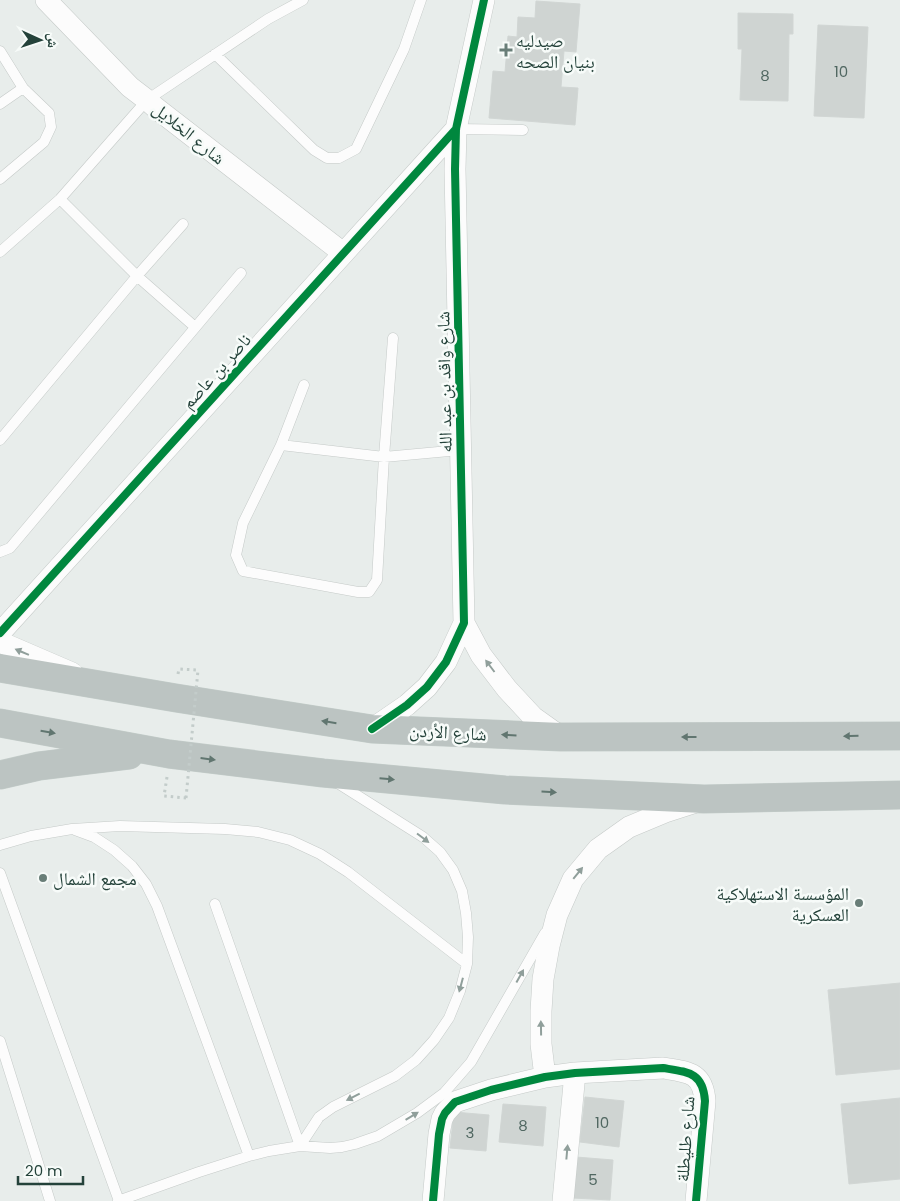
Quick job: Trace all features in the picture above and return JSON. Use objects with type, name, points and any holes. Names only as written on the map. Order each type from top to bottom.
[{"type":"highway","name":"شارع الأردن","points":[[0,668],[372,729],[561,737],[900,736]]},
{"type":"highway","points":[[0,723],[157,752],[323,773],[505,790],[704,800],[900,795]]},
{"type":"highway","points":[[0,775],[39,766],[157,752]]},
{"type":"street","name":"شارع الخلايل","points":[[46,0],[130,87],[343,253]]},
{"type":"street","name":"شارع واقد بن عبد الله","points":[[372,729],[407,705],[427,687],[446,662],[464,623],[454,168],[456,129],[484,0]]},
{"type":"street","name":"ناصر بن عاصم","points":[[0,633],[456,129]]},
{"type":"street","name":"شارع واقد بن عبد الله","points":[[464,623],[481,655],[508,689],[533,717],[561,737]]},
{"type":"street","points":[[0,642],[100,685]]},
{"type":"street","points":[[544,1077],[541,1044],[543,979],[557,914],[573,879],[598,850],[629,827],[665,812],[704,800]]},
{"type":"street","name":"شارع طليطلة","points":[[575,1073],[663,1068],[687,1073],[700,1080],[704,1090],[705,1101],[696,1201]]},
{"type":"street","points":[[433,1201],[442,1119],[455,1102],[491,1090],[544,1077],[575,1073],[563,1201]]},
{"type":"lane","points":[[0,252],[60,199],[147,100],[268,18],[303,0]]},
{"type":"lane","points":[[215,54],[314,150],[328,158],[339,158],[356,149],[404,49],[421,0]]},
{"type":"lane","points":[[0,51],[23,88],[49,113],[51,127],[44,142],[0,179]]},
{"type":"lane","points":[[0,104],[23,88]]},
{"type":"lane","points":[[456,129],[523,130]]},
{"type":"lane","points":[[60,199],[137,276],[195,327]]},
{"type":"lane","points":[[0,440],[183,224]]},
{"type":"lane","points":[[0,552],[10,548],[241,273]]},
{"type":"lane","points":[[304,386],[281,445],[243,523],[236,555],[244,571],[358,592],[368,592],[377,580],[393,338]]},
{"type":"lane","points":[[281,445],[384,457],[460,450]]},
{"type":"lane","points":[[300,1146],[320,1117],[332,1107],[395,1076],[416,1060],[434,1040],[449,1018],[460,991],[467,964],[468,937],[462,891],[453,870],[440,852],[423,837],[323,773]]},
{"type":"lane","points":[[0,845],[31,836],[72,829],[120,826],[225,829],[258,832],[290,840],[320,854],[348,872],[467,964]]},
{"type":"lane","points":[[72,829],[94,837],[114,850],[132,866],[146,884],[157,906],[249,1156]]},
{"type":"lane","points":[[0,873],[118,1201],[199,1172],[269,1151],[300,1146],[330,1148],[355,1144],[386,1132],[417,1113],[444,1093],[471,1062],[557,914]]},
{"type":"lane","points":[[214,904],[300,1146]]},
{"type":"lane","points":[[0,1042],[50,1201]]},
{"type":"path","points":[[164,796],[186,798],[198,670],[179,669]]},
{"type":"building","points":[[536,1],[580,4],[576,52],[564,51],[561,87],[578,88],[575,125],[489,118],[493,71],[505,72],[508,36],[517,37],[518,17],[535,18]]},
{"type":"building","points":[[738,13],[793,14],[793,34],[789,34],[788,101],[740,100],[742,49],[738,49]]},
{"type":"building","points":[[818,25],[868,27],[864,118],[814,116]]},
{"type":"building","points":[[900,983],[900,1069],[836,1075],[828,990]]},
{"type":"building","points":[[585,1097],[624,1101],[619,1147],[580,1142]]},
{"type":"building","points":[[900,1098],[900,1179],[849,1184],[841,1104]]},
{"type":"building","points":[[503,1104],[546,1107],[543,1146],[499,1142]]},
{"type":"building","points":[[454,1112],[489,1115],[486,1151],[450,1148]]},
{"type":"building","points":[[576,1157],[613,1160],[610,1200],[573,1198]]},
{"type":"cycle path","points":[[372,729],[407,705],[427,687],[446,662],[464,623],[455,169],[456,129],[484,0]]},
{"type":"cycle path","points":[[0,633],[456,129]]},
{"type":"cycle path","points":[[433,1201],[442,1119],[455,1102],[491,1090],[545,1077],[575,1073],[663,1068],[693,1075],[704,1091],[705,1101],[696,1201]]},
{"type":"place","name":"صيدليه بنيان الصحه","points":[[506,50]]},
{"type":"place","name":"مجمع الشمال","points":[[43,878]]},
{"type":"place","name":"المؤسسة الاستهلاكية العسكرية","points":[[859,903]]}]
